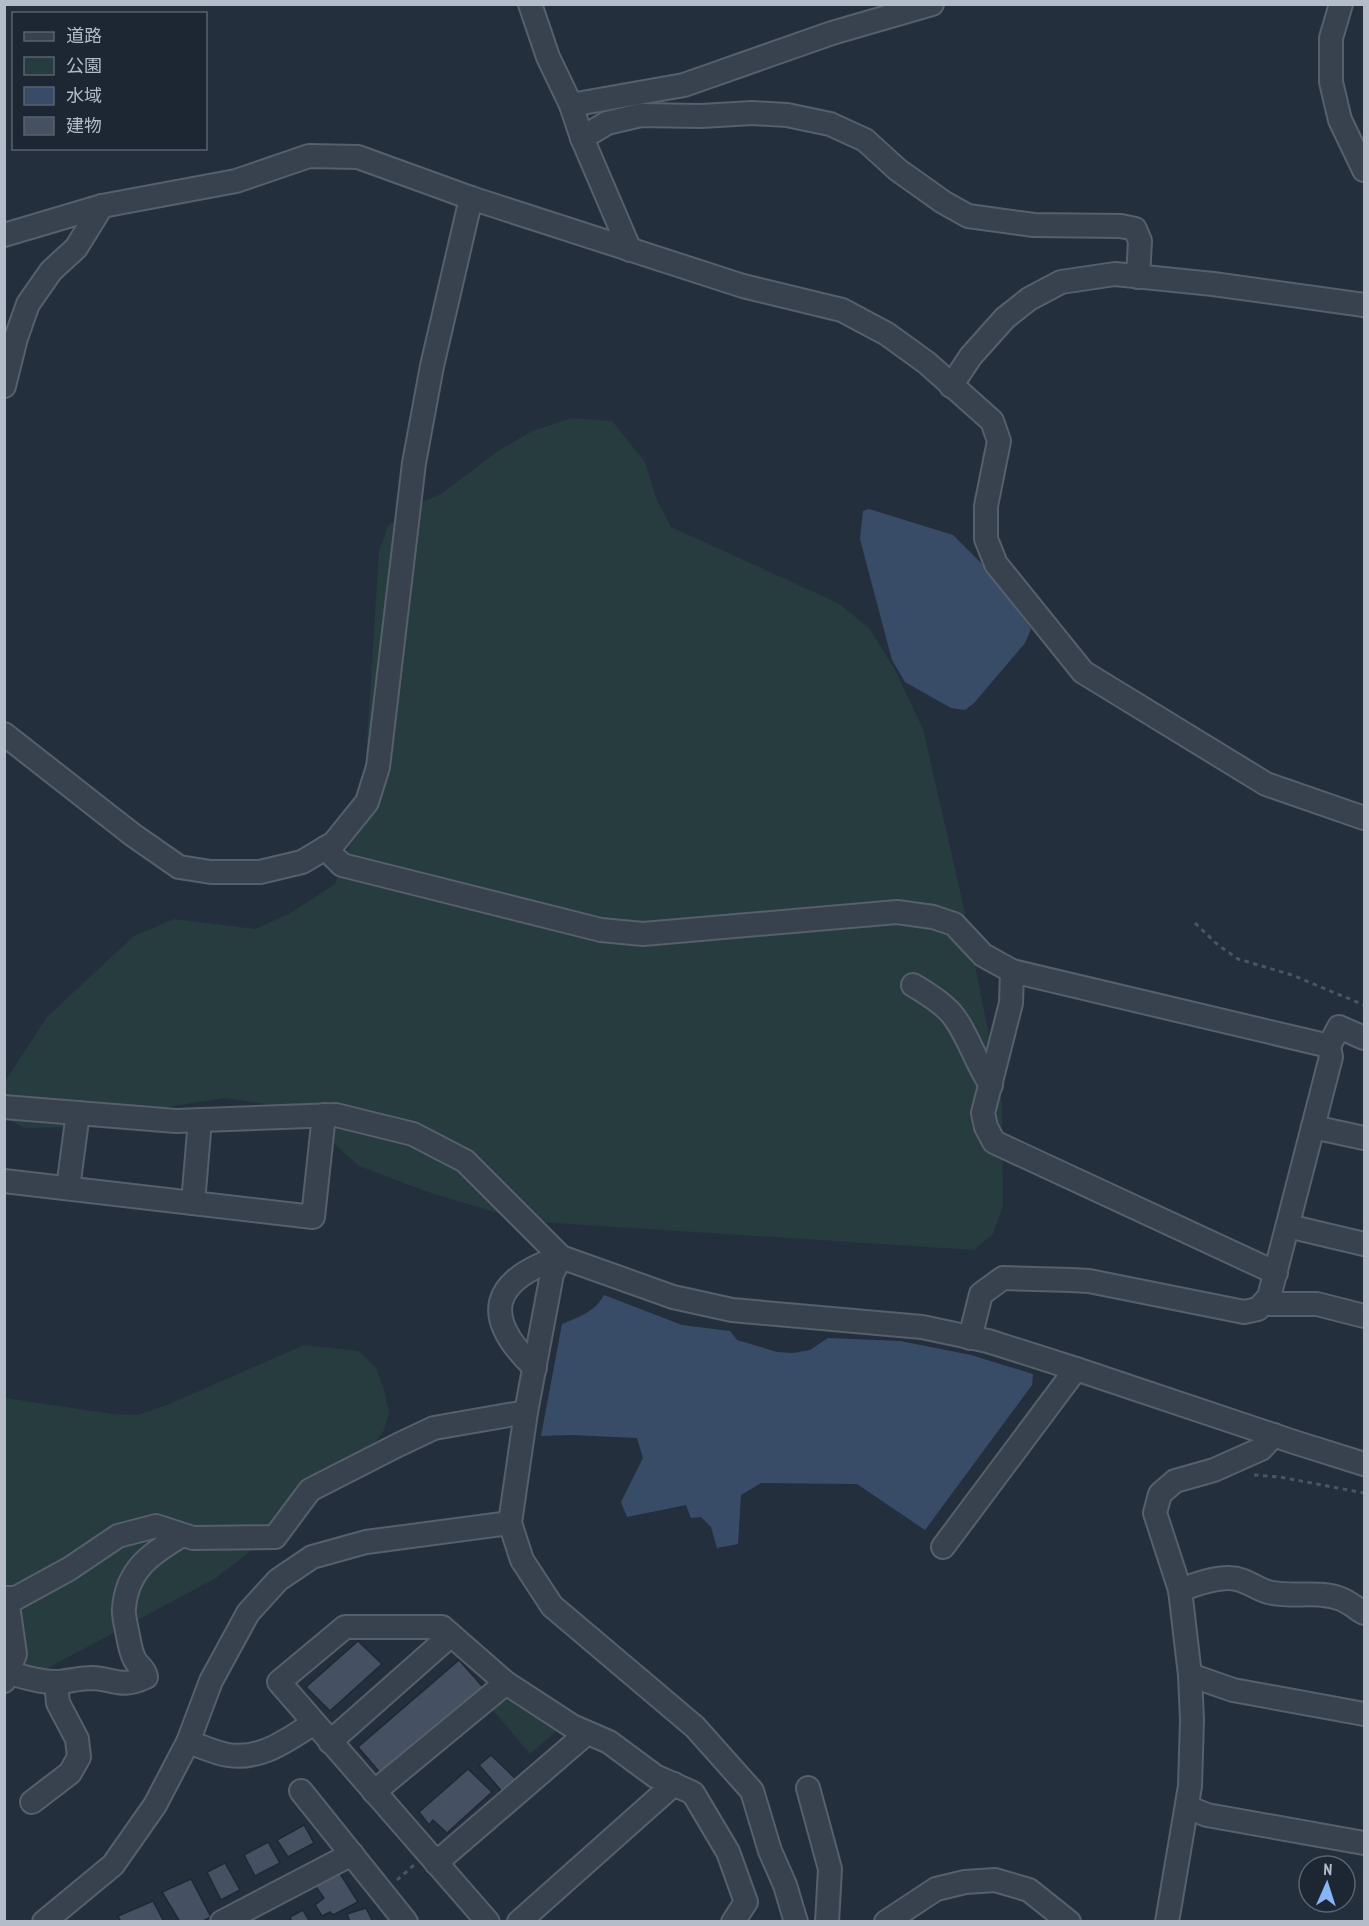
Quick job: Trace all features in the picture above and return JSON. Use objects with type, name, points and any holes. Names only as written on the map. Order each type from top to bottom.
[{"type":"street","points":[[530,4],[548,57],[571,105],[582,138],[630,250]]},
{"type":"street","points":[[571,105],[684,85],[832,33],[932,4]]},
{"type":"street","points":[[1341,4],[1331,38],[1331,82],[1340,120],[1365,171]]},
{"type":"street","points":[[582,138],[607,123],[641,115],[700,116],[752,113],[787,115],[830,124],[866,140],[898,170],[968,216],[1034,225],[1120,226],[1135,229],[1140,241],[1138,277]]},
{"type":"street","points":[[4,234],[102,206],[236,181],[309,156],[358,157],[471,198],[743,286],[842,310],[887,334],[927,363],[992,421],[999,441],[986,506],[986,539],[996,564],[1083,672],[1266,784],[1365,818]]},
{"type":"street","points":[[4,734],[133,836],[179,867],[211,872],[260,872],[302,862],[334,843],[367,802],[378,767],[414,463],[432,366],[471,198]]},
{"type":"street","points":[[4,386],[16,338],[28,304],[51,271],[76,248],[102,206]]},
{"type":"street","points":[[951,386],[971,356],[1005,318],[1029,299],[1061,282],[1115,274],[1213,284],[1365,305]]},
{"type":"street","points":[[325,848],[342,865],[601,930],[643,934],[897,912],[933,916],[954,924],[984,954],[1012,971],[1329,1046]]},
{"type":"street","points":[[1012,971],[1011,1003],[983,1113],[986,1127],[994,1142],[1276,1273]]},
{"type":"street","points":[[913,985],[929,994],[950,1011],[991,1085]]},
{"type":"street","points":[[970,1338],[981,1294],[1003,1278],[1089,1281],[1244,1312],[1258,1309],[1269,1297],[1276,1273],[1331,1057],[1329,1046],[1339,1027],[1365,1038]]},
{"type":"street","points":[[4,1107],[176,1121],[336,1115],[413,1134],[465,1161],[561,1257],[672,1297],[732,1310],[912,1326],[988,1341],[1365,1464]]},
{"type":"street","points":[[68,1188],[78,1113]]},
{"type":"street","points":[[4,1181],[313,1217],[324,1115]]},
{"type":"street","points":[[193,1203],[200,1120]]},
{"type":"street","points":[[1313,1126],[1365,1138]]},
{"type":"street","points":[[1288,1226],[1365,1245]]},
{"type":"street","points":[[561,1257],[552,1274],[526,1412],[510,1523],[522,1560],[552,1606],[695,1728],[752,1791],[770,1851],[785,1885],[796,1922]]},
{"type":"street","points":[[535,1368],[521,1355],[502,1326],[500,1311],[502,1295],[513,1281],[538,1264],[561,1257]]},
{"type":"street","points":[[1263,1304],[1317,1304],[1365,1316]]},
{"type":"street","points":[[943,1547],[1076,1369]]},
{"type":"street","points":[[182,1535],[153,1553],[136,1570],[127,1590],[123,1610],[129,1638],[134,1660],[145,1671],[146,1677],[120,1684],[91,1678],[56,1682],[7,1677],[15,1654],[6,1598],[16,1598],[69,1569],[118,1536],[156,1526],[193,1538],[275,1537],[310,1490],[398,1445],[434,1428],[526,1412]]},
{"type":"street","points":[[1172,1916],[1190,1786],[1190,1675],[1180,1590],[1155,1513],[1160,1494],[1174,1481],[1214,1470],[1261,1449],[1274,1435]]},
{"type":"street","points":[[44,1922],[113,1865],[156,1805],[188,1742],[212,1681],[248,1613],[278,1580],[312,1557],[366,1542],[510,1523]]},
{"type":"street","points":[[1180,1590],[1202,1582],[1230,1578],[1247,1581],[1266,1592],[1325,1595],[1342,1599],[1365,1613]]},
{"type":"street","points":[[488,1922],[279,1682],[345,1627],[442,1628],[506,1683],[572,1726],[609,1742],[655,1776],[693,1793],[728,1852],[746,1902],[733,1922]]},
{"type":"street","points":[[330,1742],[451,1635]]},
{"type":"street","points":[[1190,1675],[1233,1690],[1365,1714]]},
{"type":"street","points":[[32,1802],[70,1773],[79,1757],[77,1739],[58,1703],[56,1682]]},
{"type":"street","points":[[374,1792],[506,1683]]},
{"type":"street","points":[[188,1742],[228,1755],[252,1755],[278,1746],[314,1723]]},
{"type":"street","points":[[432,1858],[587,1732]]},
{"type":"street","points":[[519,1922],[674,1784]]},
{"type":"street","points":[[808,1788],[831,1869],[827,1922]]},
{"type":"street","points":[[301,1791],[406,1922]]},
{"type":"street","points":[[1186,1807],[1207,1815],[1365,1843]]},
{"type":"street","points":[[222,1922],[352,1854]]},
{"type":"street","points":[[886,1922],[936,1888],[965,1882],[995,1880],[1029,1890],[1070,1922]]},
{"type":"path","points":[[1195,923],[1218,945],[1238,958],[1292,975],[1365,1005]]},
{"type":"path","points":[[1248,1474],[1280,1477],[1365,1493]]},
{"type":"path","points":[[383,1893],[432,1858]]},
{"type":"green space","points":[[572,418],[612,421],[645,462],[656,498],[671,527],[838,603],[869,628],[894,668],[923,729],[961,895],[1002,1101],[1003,1206],[993,1234],[974,1250],[524,1221],[428,1192],[359,1166],[294,1108],[225,1098],[155,1109],[90,1127],[24,1128],[5,1117],[4,1083],[47,1017],[134,936],[174,919],[255,929],[289,914],[335,884],[356,829],[365,774],[379,551],[388,526],[410,507],[441,494],[498,451],[532,431]]},
{"type":"green space","points":[[304,1345],[359,1351],[376,1368],[384,1389],[389,1413],[384,1430],[364,1459],[336,1484],[216,1578],[5,1691],[5,1398],[112,1414],[138,1415],[167,1405]]},
{"type":"green space","points":[[503,1697],[511,1698],[562,1726],[530,1754],[492,1709]]},
{"type":"water","points":[[869,509],[953,535],[983,565],[1031,629],[1025,643],[974,703],[965,710],[951,708],[905,682],[892,660],[860,539],[863,511]]},
{"type":"water","points":[[604,1295],[682,1325],[730,1331],[737,1340],[777,1352],[793,1353],[810,1350],[828,1338],[900,1341],[971,1355],[1033,1374],[1032,1385],[925,1530],[857,1484],[761,1483],[741,1495],[738,1544],[717,1548],[711,1527],[701,1517],[691,1518],[686,1505],[627,1517],[621,1502],[643,1458],[637,1438],[541,1436],[562,1324],[591,1310]]},
{"type":"building","points":[[358,1641],[382,1664],[330,1711],[306,1687]]},
{"type":"building","points":[[459,1660],[483,1687],[382,1775],[358,1747]]},
{"type":"building","points":[[491,1755],[519,1782],[505,1795],[479,1765]]},
{"type":"building","points":[[468,1769],[492,1792],[447,1833],[433,1820],[429,1825],[419,1812]]},
{"type":"building","points":[[304,1825],[314,1843],[288,1857],[277,1840]]},
{"type":"building","points":[[268,1842],[280,1863],[255,1876],[244,1855]]},
{"type":"building","points":[[225,1863],[240,1890],[221,1900],[207,1872]]},
{"type":"building","points":[[339,1872],[358,1902],[333,1915],[330,1912],[322,1916],[315,1905],[324,1898],[314,1884]]},
{"type":"building","points":[[191,1879],[211,1917],[201,1922],[180,1922],[162,1892]]},
{"type":"building","points":[[153,1901],[164,1922],[121,1922],[118,1916]]},
{"type":"building","points":[[366,1908],[373,1922],[350,1922],[347,1914]]},
{"type":"building","points":[[303,1910],[310,1922],[292,1922],[290,1917]]}]
